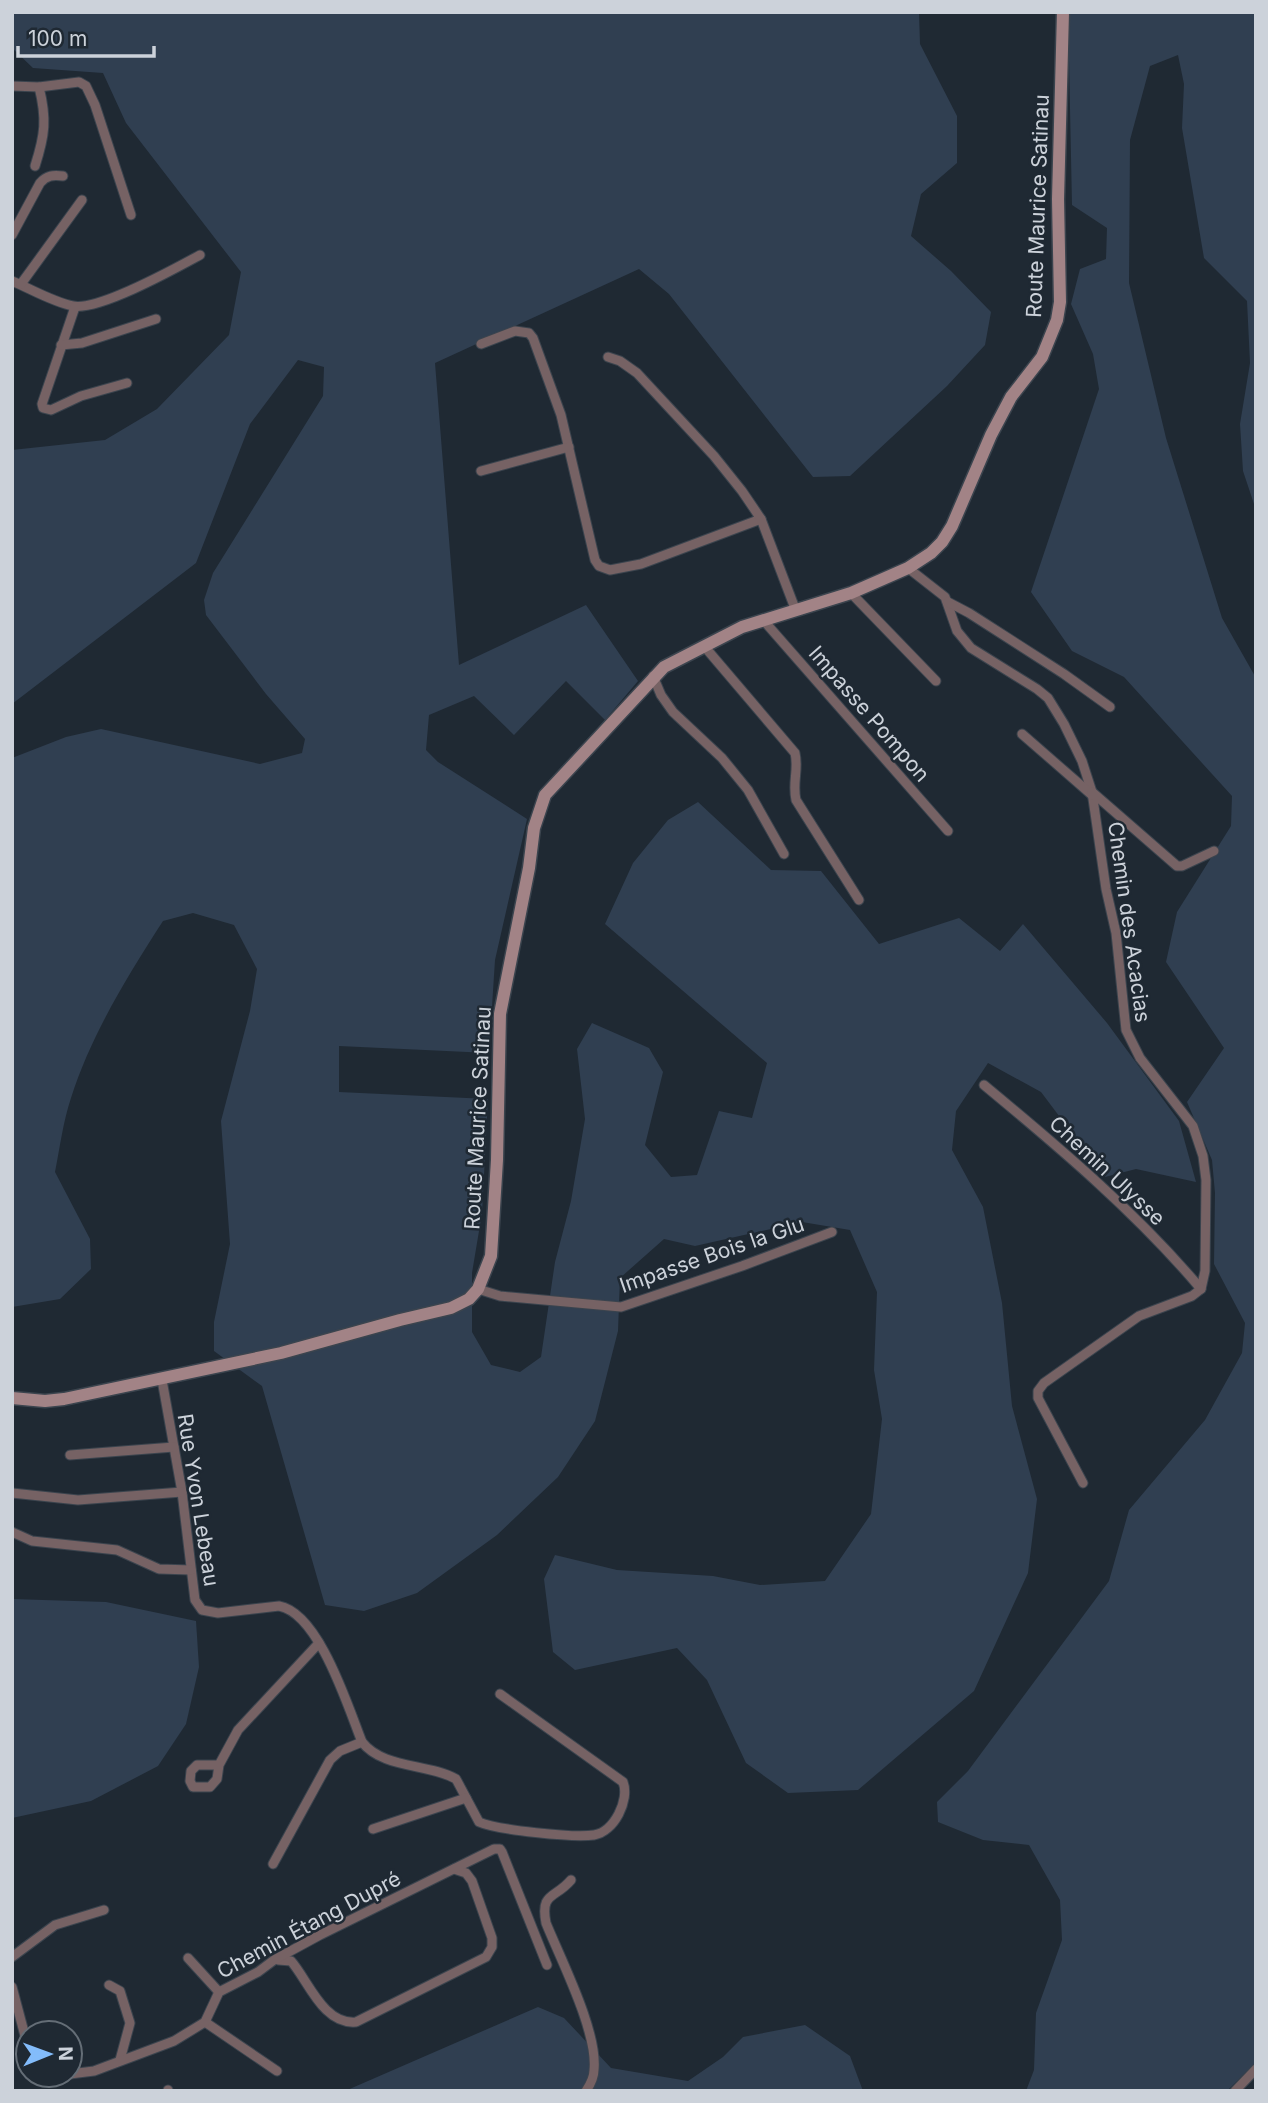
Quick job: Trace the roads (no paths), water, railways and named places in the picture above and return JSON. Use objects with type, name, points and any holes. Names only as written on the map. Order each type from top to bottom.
[{"type":"main road","name":"Route Maurice Satinau","points":[[478,1289],[491,1256],[497,1160],[500,1014],[529,868],[534,828],[545,795],[664,667],[742,627],[851,593],[908,568],[931,553],[952,526],[1001,416],[1011,397],[1042,357],[1057,320],[1060,302],[1058,199],[1063,12]]},
{"type":"main road","points":[[12,1398],[46,1401],[64,1399],[281,1353],[450,1308],[469,1299],[478,1289]]},
{"type":"street","points":[[12,86],[39,87],[79,82],[86,86],[95,105],[131,215]]},
{"type":"street","points":[[36,166],[45,138],[43,102],[39,87]]},
{"type":"street","points":[[12,235],[40,183],[46,177],[64,176]]},
{"type":"street","points":[[82,200],[16,283],[75,307],[103,301],[148,284],[200,256]]},
{"type":"street","points":[[75,307],[42,404],[43,408],[46,411],[81,396],[127,383]]},
{"type":"street","points":[[61,345],[82,343],[156,319]]},
{"type":"street","points":[[481,344],[516,331],[529,333],[551,383],[595,560],[599,566],[610,570],[641,564],[761,519]]},
{"type":"street","points":[[608,357],[620,361],[637,373],[714,456],[761,519],[796,611]]},
{"type":"street","points":[[481,471],[569,447]]},
{"type":"street","name":"Chemin des Acacias","points":[[908,568],[944,597],[963,641],[1037,689],[1054,706],[1082,761],[1092,793],[1106,889],[1116,933],[1126,1030],[1140,1058],[1193,1126],[1203,1156],[1206,1180],[1205,1270],[1201,1289]]},
{"type":"street","points":[[851,593],[936,681]]},
{"type":"street","points":[[948,603],[969,612],[1110,708]]},
{"type":"street","name":"Impasse Pompon","points":[[764,621],[948,831]]},
{"type":"street","points":[[705,646],[795,753],[793,788],[796,800],[859,900]]},
{"type":"street","points":[[653,676],[661,695],[673,712],[723,758],[748,790],[784,854]]},
{"type":"street","points":[[1023,734],[1177,866],[1214,851]]},
{"type":"street","name":"Chemin Ulysse","points":[[984,1084],[1111,1196],[1171,1254],[1201,1289]]},
{"type":"street","name":"Impasse Bois la Glu","points":[[478,1289],[500,1296],[621,1307],[832,1232]]},
{"type":"street","points":[[1083,1483],[1038,1398],[1038,1391],[1044,1383],[1139,1316],[1192,1296],[1201,1289]]},
{"type":"street","name":"Rue Yvon Lebeau","points":[[162,1380],[182,1492],[195,1600],[202,1610],[218,1613],[286,1607],[304,1620],[319,1643],[362,1742]]},
{"type":"street","points":[[70,1455],[174,1447]]},
{"type":"street","points":[[12,1493],[78,1500],[182,1492]]},
{"type":"street","points":[[12,1532],[32,1541],[117,1550],[159,1569],[191,1570]]},
{"type":"street","points":[[219,1765],[238,1730],[319,1643]]},
{"type":"street","points":[[273,1864],[330,1759],[340,1751],[362,1742],[372,1753],[379,1756],[451,1776],[459,1784],[479,1822],[486,1825],[541,1833],[595,1835],[606,1829],[624,1801],[624,1782],[500,1694]]},
{"type":"street","points":[[373,1829],[466,1798]]},
{"type":"street","name":"Chemin Étang Dupré","points":[[205,2022],[219,1992],[320,1935],[494,1849],[500,1849],[547,1965]]},
{"type":"street","points":[[274,1960],[291,1961],[314,1996],[337,2018],[356,2022],[486,1957],[492,1947],[492,1938],[472,1881],[466,1873],[454,1869]]},
{"type":"street","points":[[571,1880],[549,1896],[544,1912],[589,2033],[595,2070],[586,2091]]},
{"type":"street","points":[[12,1957],[55,1925],[104,1910]]},
{"type":"street","points":[[188,1958],[219,1992]]},
{"type":"street","points":[[108,1985],[120,1991],[130,2023],[120,2060]]},
{"type":"street","points":[[12,1986],[21,2019]]},
{"type":"street","points":[[84,2072],[174,2041],[205,2022],[278,2071]]},
{"type":"street","points":[[1235,2091],[1256,2069]]}]
